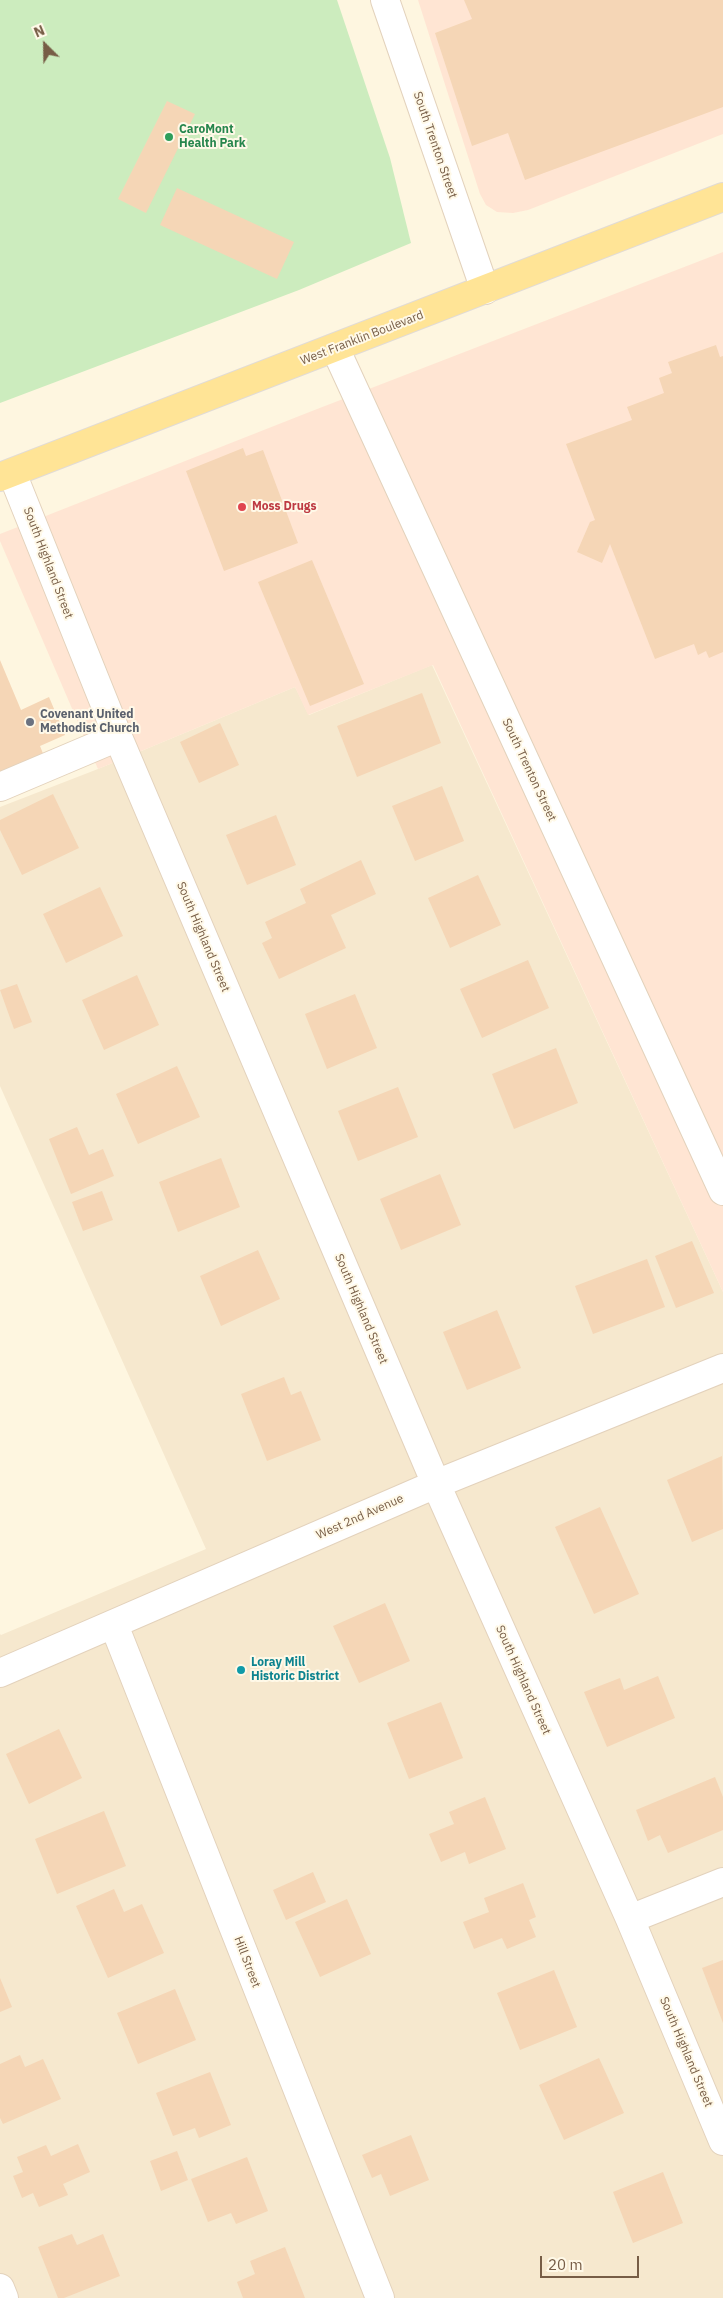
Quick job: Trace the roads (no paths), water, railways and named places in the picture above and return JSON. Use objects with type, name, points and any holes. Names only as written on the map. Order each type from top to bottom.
[{"type":"main road","name":"West Franklin Boulevard","points":[[6,475],[723,197]]},
{"type":"street","name":"South Trenton Street","points":[[385,0],[485,290]]},
{"type":"street","name":"South Trenton Street","points":[[335,348],[723,1191]]},
{"type":"street","name":"South Highland Street","points":[[6,475],[436,1484],[630,1919],[723,2141]]},
{"type":"street","points":[[0,787],[118,736]]},
{"type":"street","name":"West 2nd Avenue","points":[[0,1673],[436,1484],[723,1368]]},
{"type":"street","name":"Hill Street","points":[[114,1625],[380,2298]]},
{"type":"street","points":[[630,1919],[723,1882]]},
{"type":"street","points":[[0,2288],[4,2298]]},
{"type":"place","name":"CaroMont Health Park","points":[[169,137]]},
{"type":"place","name":"Moss Drugs","points":[[242,507]]},
{"type":"place","name":"Covenant United Methodist Church","points":[[30,722]]},
{"type":"place","name":"Loray Mill Historic District","points":[[241,1670]]}]
